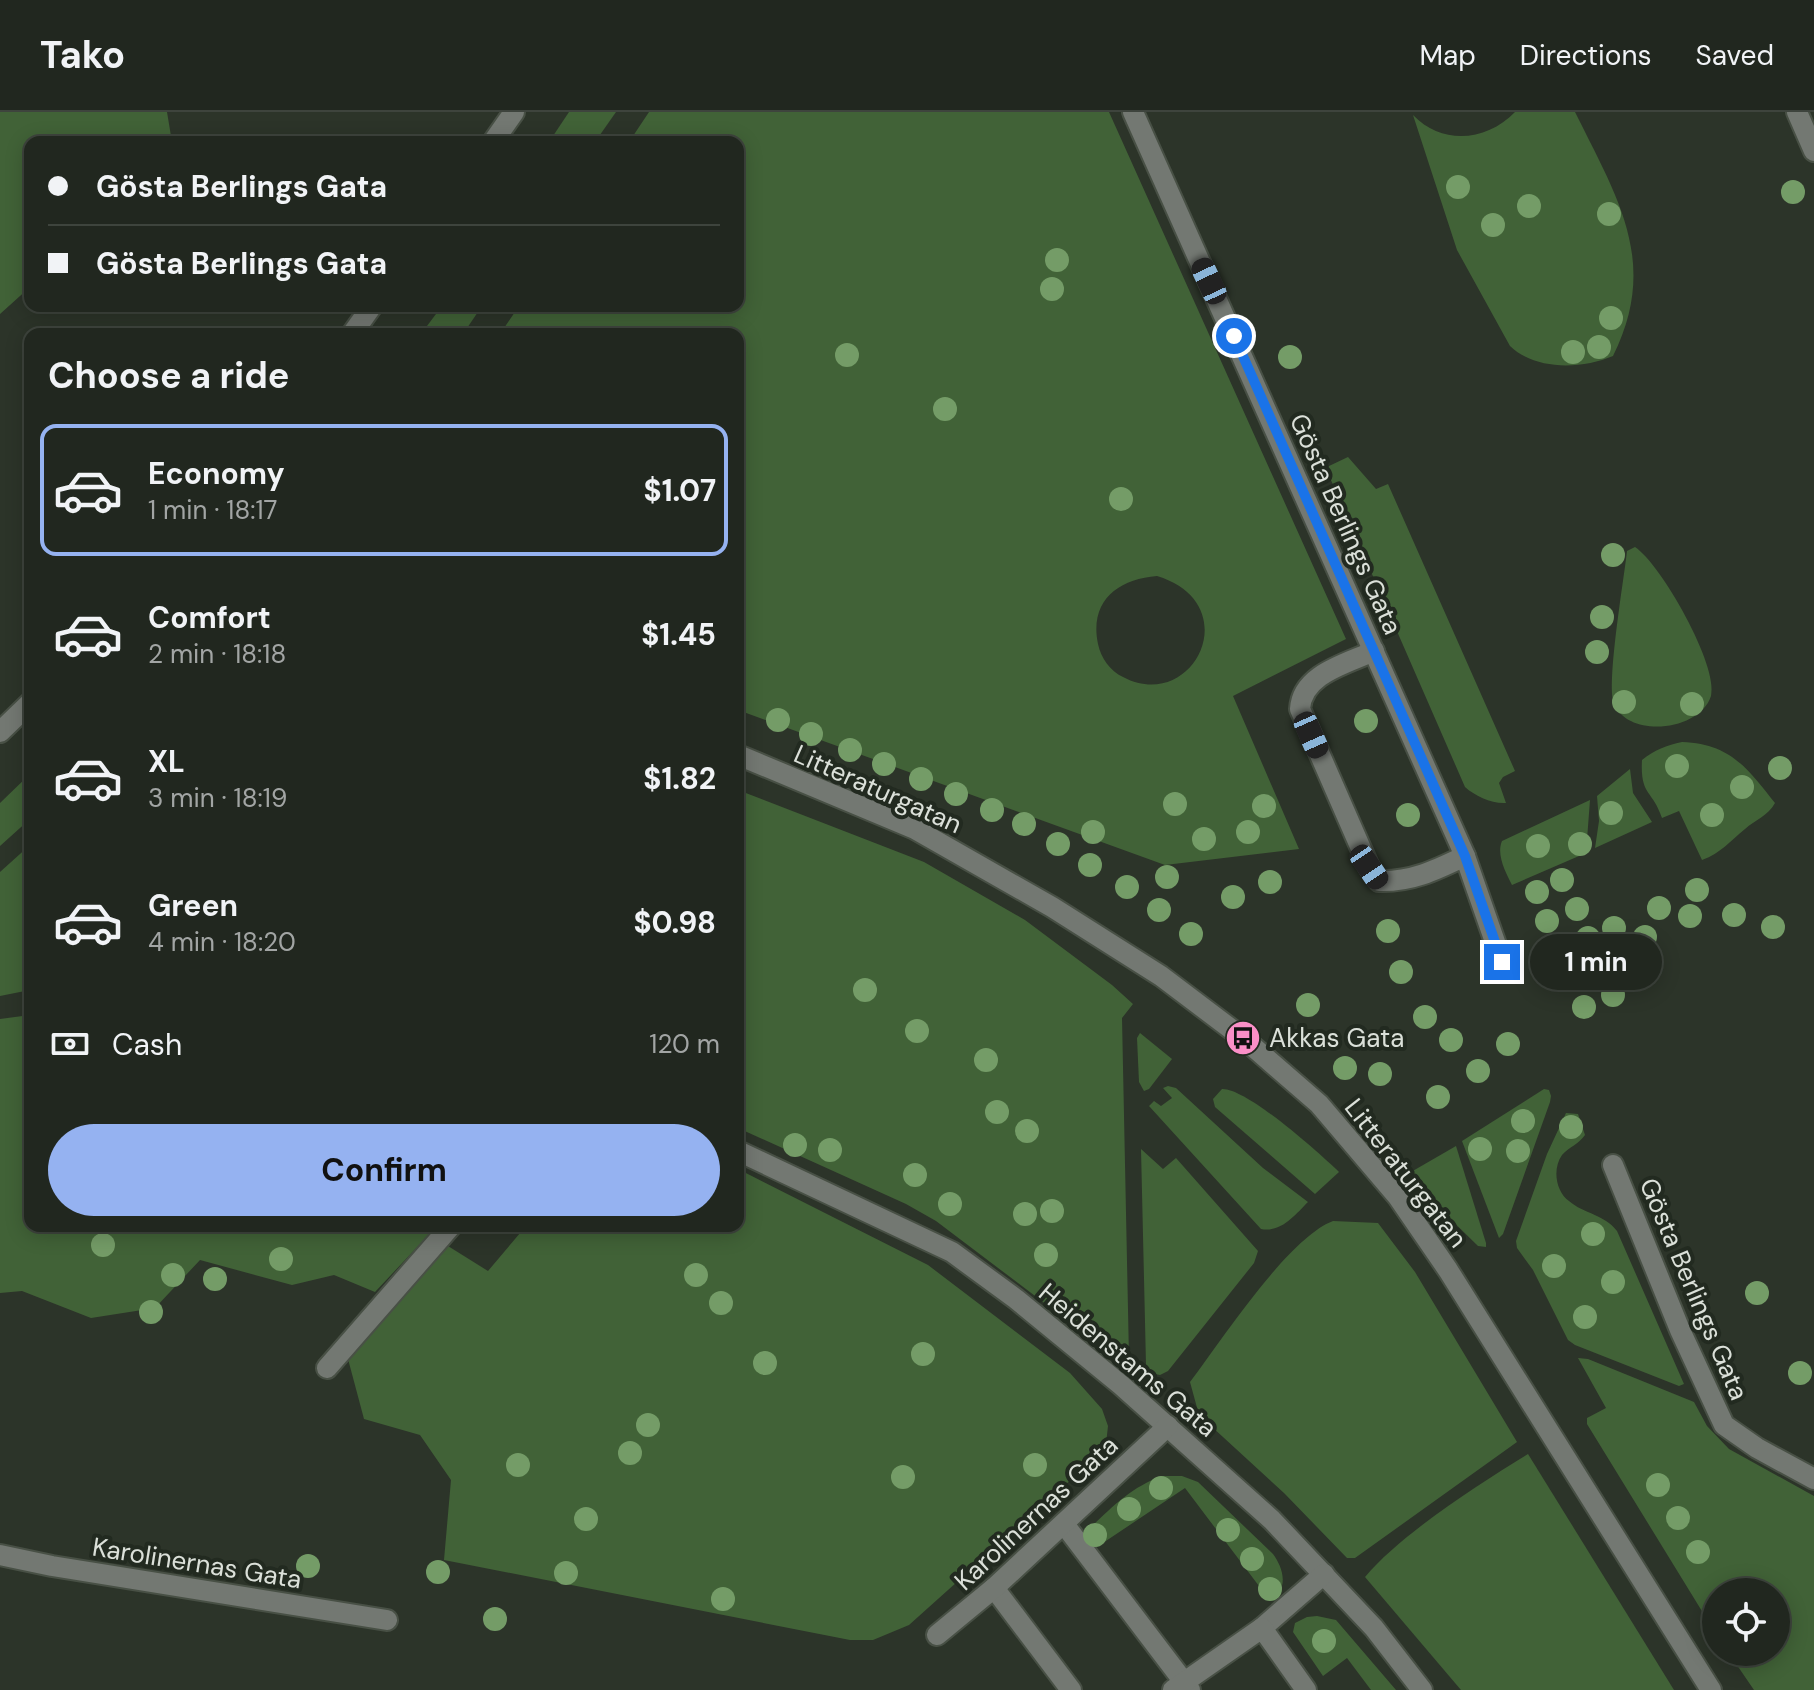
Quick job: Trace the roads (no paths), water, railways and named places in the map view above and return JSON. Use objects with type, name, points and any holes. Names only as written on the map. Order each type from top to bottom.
[{"type":"street","points":[[497,136],[514,112]]},
{"type":"street","name":"Gösta Berlings Gata","points":[[1133,112],[1465,856],[1502,962]]},
{"type":"street","points":[[1797,112],[1814,151]]},
{"type":"street","points":[[1374,651],[1316,677],[1301,698],[1300,709],[1369,867],[1379,881],[1399,882],[1425,876],[1465,856]]},
{"type":"street","points":[[0,732],[24,709]]},
{"type":"street","name":"Litteraturgatan","points":[[744,758],[915,829],[1052,907],[1161,976],[1243,1038],[1319,1104],[1398,1197],[1448,1270],[1711,1690]]},
{"type":"street","name":"Heidenstams Gata","points":[[744,1154],[952,1252],[1086,1356],[1272,1520],[1374,1628],[1422,1690]]},
{"type":"street","name":"Gösta Berlings Gata","points":[[1613,1165],[1686,1345],[1724,1425],[1757,1448],[1814,1479]]},
{"type":"street","points":[[327,1368],[446,1232]]},
{"type":"street","name":"Karolinernas Gata","points":[[937,1635],[994,1588],[1168,1426]]},
{"type":"street","points":[[1064,1524],[1182,1687],[1262,1628],[1324,1574]]},
{"type":"street","name":"Karolinernas Gata","points":[[0,1555],[387,1620]]},
{"type":"street","points":[[994,1588],[1071,1690]]},
{"type":"street","points":[[1262,1628],[1306,1690]]},
{"type":"place","name":"Akkas Gata","points":[[1243,1038]]}]
